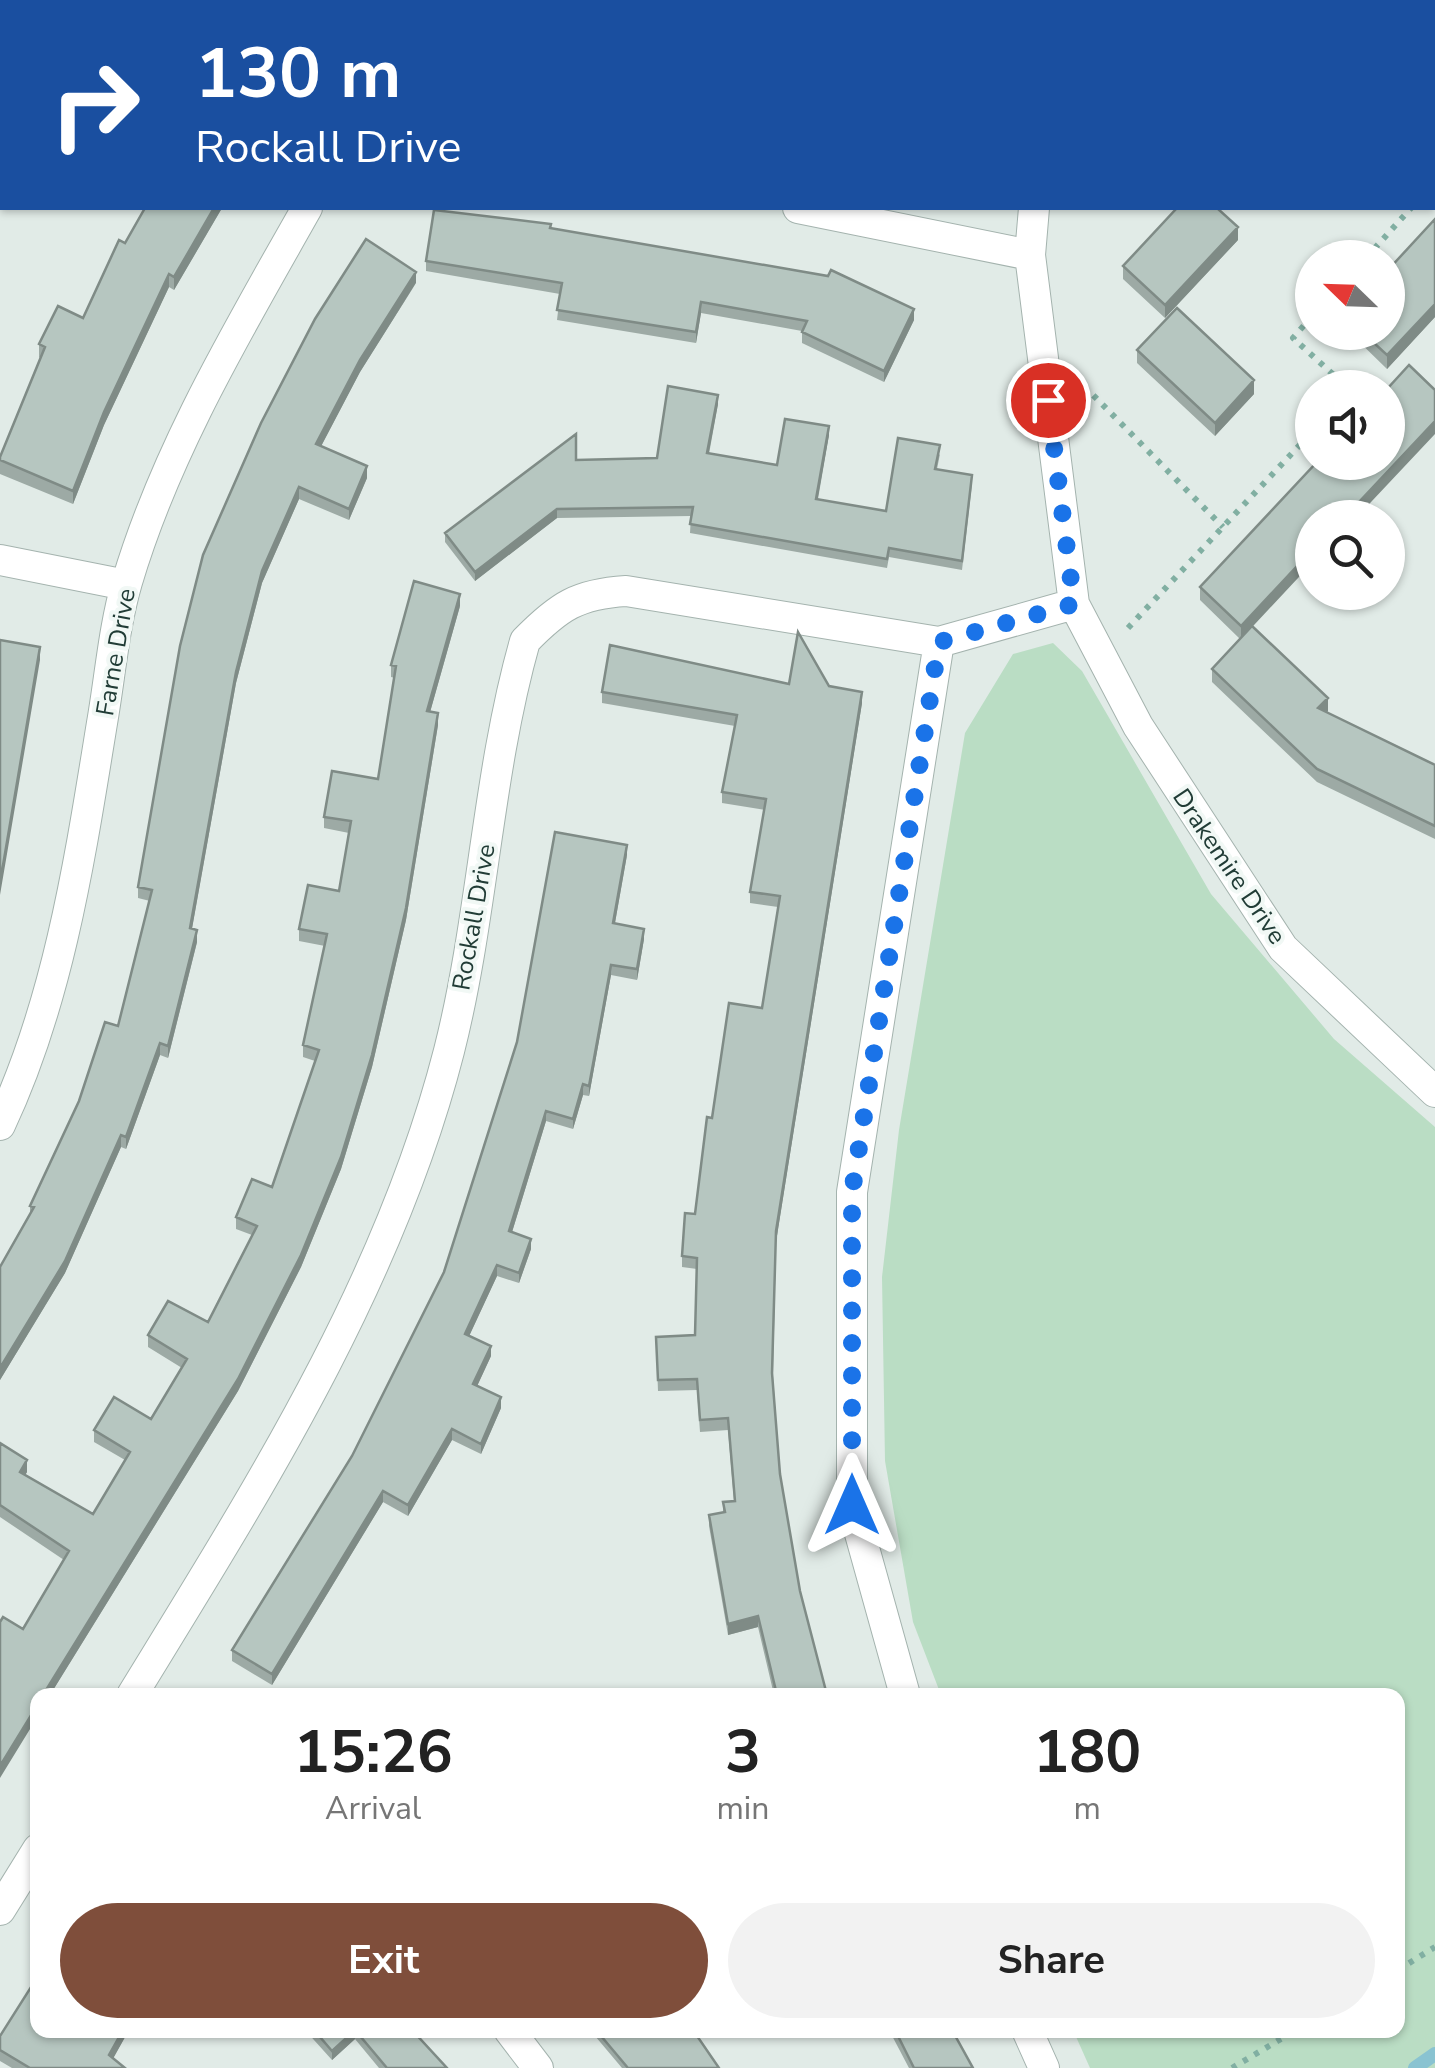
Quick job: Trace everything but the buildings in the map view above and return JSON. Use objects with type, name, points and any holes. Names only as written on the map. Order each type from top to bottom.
[{"type":"street","name":"Farne Drive","points":[[0,1124],[9,1082],[74,893],[126,585],[147,523],[228,347],[305,210]]},
{"type":"street","points":[[820,210],[906,218],[1030,255]]},
{"type":"street","name":"Drakemire Drive","points":[[1034,210],[1030,255],[1074,604],[1138,726],[1283,948],[1435,1092]]},
{"type":"street","points":[[0,560],[126,585]]},
{"type":"street","name":"Rockall Drive","points":[[143,1688],[332,1355],[396,1216],[449,1050],[525,641],[550,615],[588,593],[626,592],[939,642],[1074,604]]},
{"type":"street","points":[[903,1688],[852,1505],[852,1192],[939,642]]},
{"type":"street","points":[[0,1910],[30,1862]]},
{"type":"street","points":[[514,2038],[538,2068]]},
{"type":"street","points":[[1031,2038],[1044,2068]]},
{"type":"path","points":[[1383,240],[1410,210]]},
{"type":"path","points":[[1306,350],[1328,370]]},
{"type":"path","points":[[1048,400],[1092,394],[1223,527]]},
{"type":"path","points":[[1101,656],[1295,450]]},
{"type":"path","points":[[1405,1966],[1435,1947]]},
{"type":"path","points":[[1232,2068],[1283,2038]]},
{"type":"green space","points":[[1053,643],[1082,671],[1211,894],[1334,1039],[1435,1127],[1435,2068],[1090,2068],[1077,2038],[1405,2038],[1405,1688],[938,1688],[913,1622],[885,1461],[882,1277],[899,1130],[965,733],[1013,654]]},
{"type":"waterway","points":[[1415,2068],[1435,2054]]},
{"type":"route","points":[[852,1505],[852,1192],[939,642],[1074,604],[1048,400]]}]
